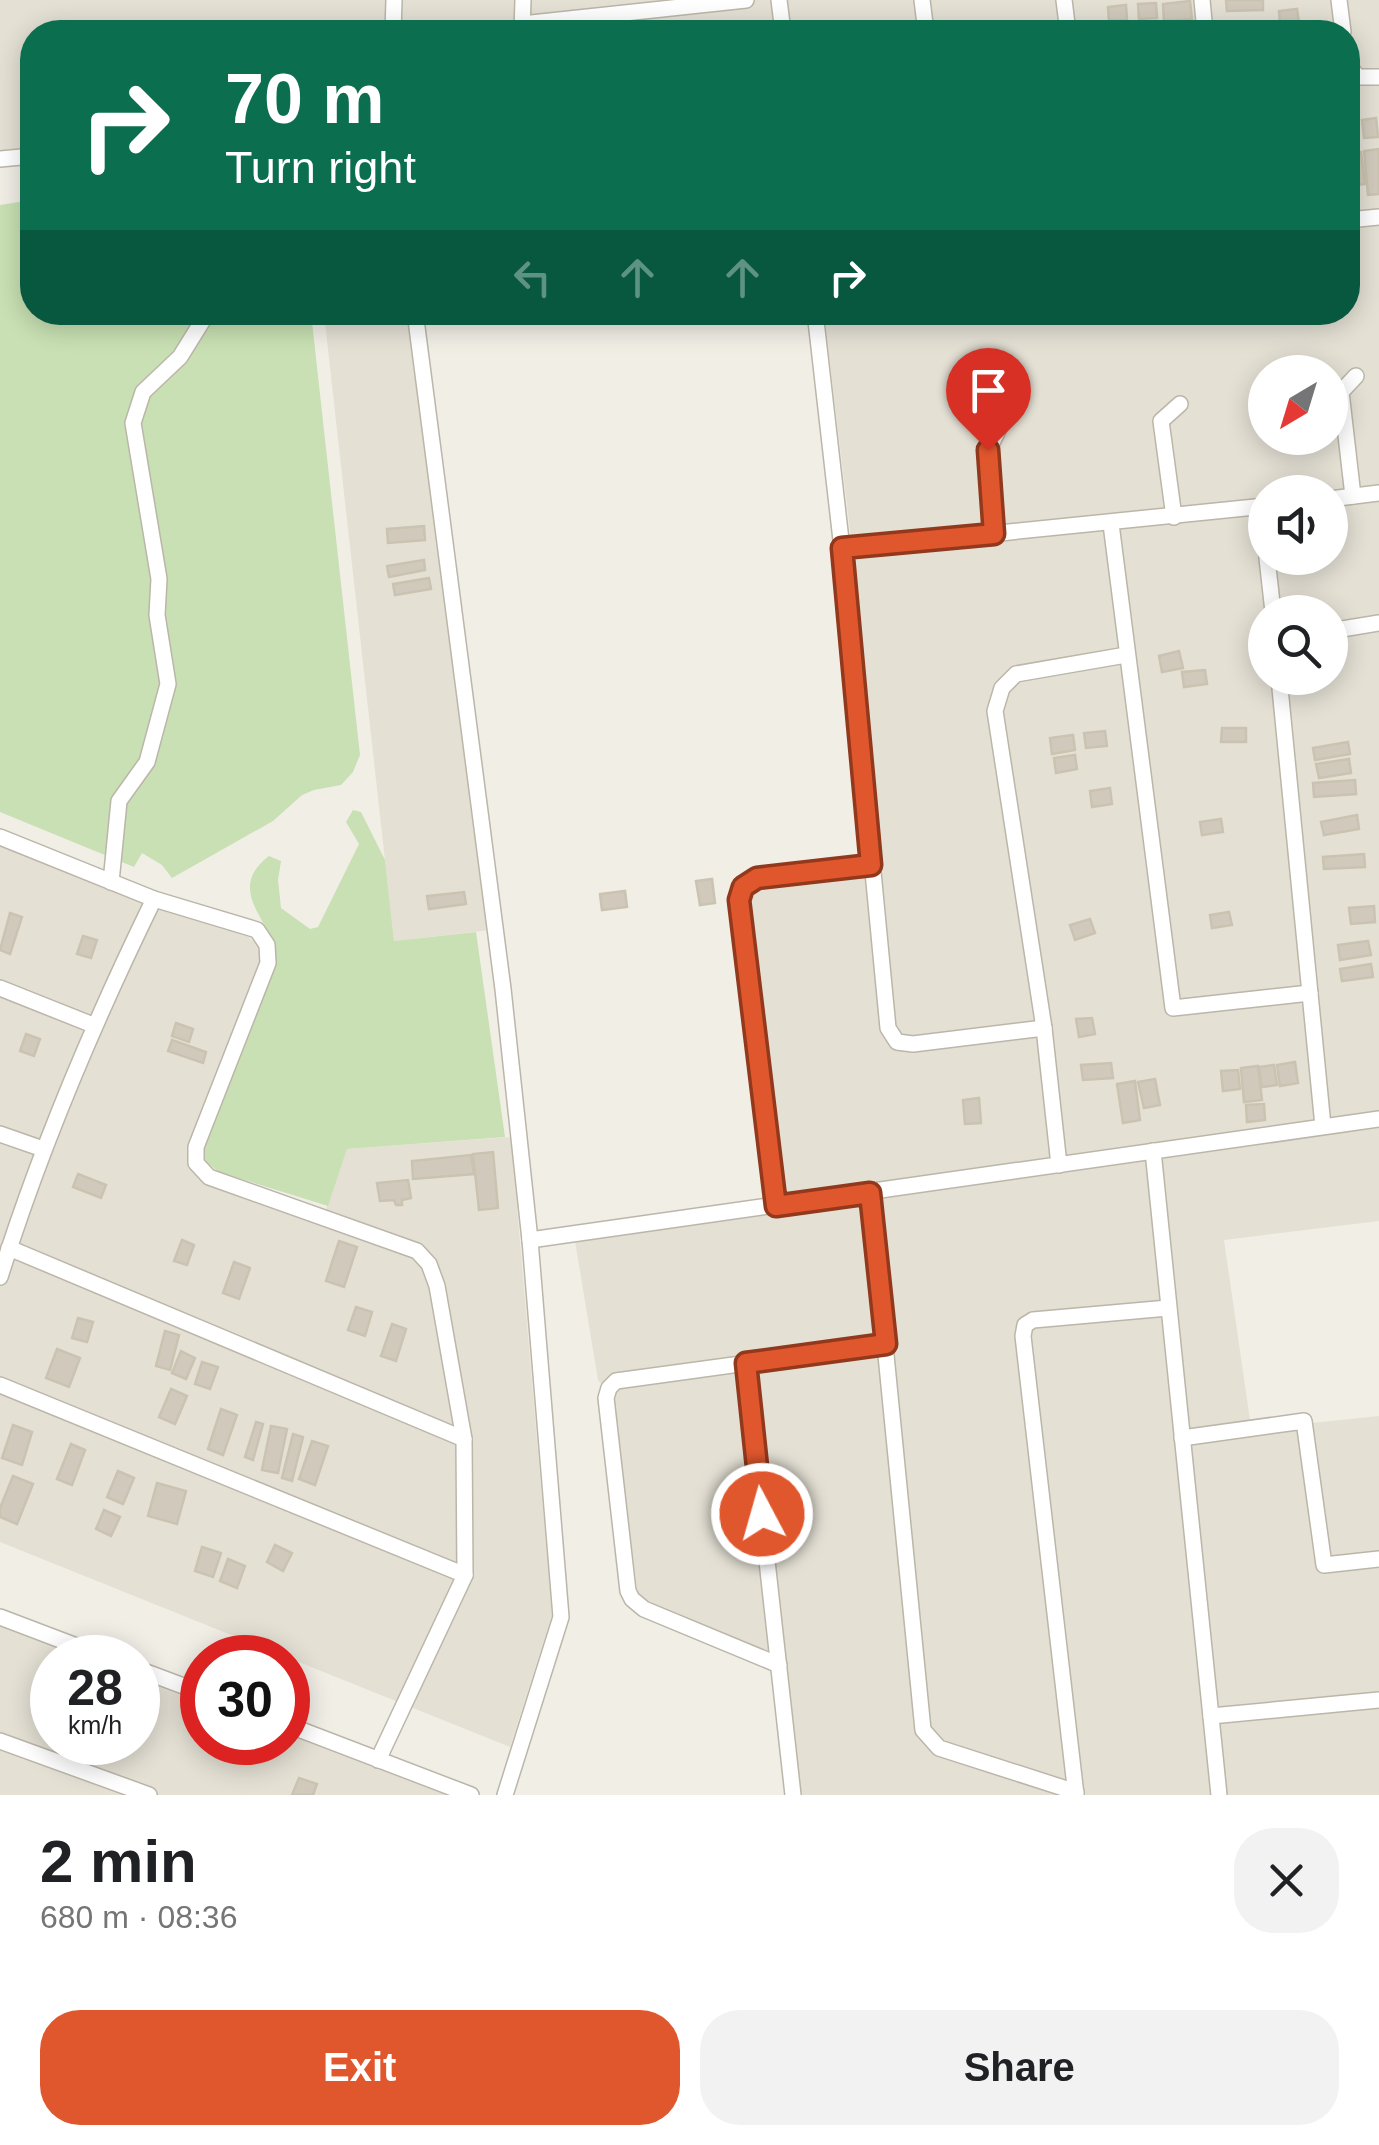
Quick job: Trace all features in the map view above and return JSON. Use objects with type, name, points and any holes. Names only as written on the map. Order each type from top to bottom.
[{"type":"street","points":[[586,20],[746,0]]},
{"type":"street","points":[[111,882],[119,801],[146,762],[168,684],[157,614],[159,579],[133,423],[143,392],[180,358],[200,325]]},
{"type":"street","points":[[417,325],[504,989],[530,1240],[561,1617],[504,1795]]},
{"type":"street","points":[[816,325],[888,1028],[897,1042],[913,1044],[1044,1028]]},
{"type":"street","points":[[1353,496],[1341,392],[1356,376]]},
{"type":"street","points":[[1174,517],[1161,421],[1180,404]]},
{"type":"street","points":[[994,534],[988,450],[1000,426]]},
{"type":"street","points":[[1348,497],[1379,493]]},
{"type":"street","points":[[842,548],[1248,508]]},
{"type":"street","points":[[1111,524],[1173,1008],[1310,992]]},
{"type":"street","points":[[1348,628],[1379,624]]},
{"type":"street","points":[[1060,1165],[1044,1028],[995,711],[1002,688],[1016,674],[1126,655]]},
{"type":"street","points":[[1281,695],[1323,1126]]},
{"type":"street","points":[[0,836],[154,899],[257,930],[268,945],[268,963],[196,1147],[196,1164],[209,1177],[417,1251],[429,1264],[437,1286],[464,1439],[465,1575],[378,1760]]},
{"type":"street","points":[[776,1206],[739,900],[743,887],[757,878],[871,865]]},
{"type":"street","points":[[0,1277],[43,1149],[93,1025],[154,899]]},
{"type":"street","points":[[0,988],[93,1025]]},
{"type":"street","points":[[530,1240],[1379,1120]]},
{"type":"street","points":[[0,1134],[43,1149]]},
{"type":"street","points":[[1152,1151],[1219,1795]]},
{"type":"street","points":[[870,1193],[924,1730],[939,1748],[1076,1794],[1023,1336],[1025,1325],[1033,1320],[1168,1308]]},
{"type":"street","points":[[9,1248],[464,1439]]},
{"type":"street","points":[[779,1666],[644,1609],[632,1599],[606,1398],[609,1388],[616,1381],[886,1344]]},
{"type":"street","points":[[746,1363],[794,1795]]},
{"type":"street","points":[[0,1384],[465,1575]]},
{"type":"street","points":[[1182,1438],[1304,1421],[1324,1565],[1379,1559]]},
{"type":"street","points":[[0,1617],[47,1635]]},
{"type":"street","points":[[1210,1716],[1379,1700]]},
{"type":"street","points":[[310,1734],[471,1795]]},
{"type":"street","points":[[0,1741],[149,1795]]},
{"type":"shaded area","points":[[0,0],[1379,0],[1379,1221],[1224,1240],[1252,1434],[1379,1416],[1379,1795],[800,1795],[787,1665],[638,1596],[613,1399],[598,1380],[575,1241],[781,1212],[745,904],[751,890],[763,883],[878,871],[851,539],[825,325],[1360,325],[1360,20],[20,20],[20,151],[0,153]]},
{"type":"shaded area","points":[[325,325],[412,325],[490,930],[394,941]]},
{"type":"shaded area","points":[[0,845],[142,902],[249,937],[259,947],[260,961],[190,1147],[189,1165],[321,1224],[347,1149],[511,1137],[552,1615],[510,1747],[310,1667],[310,1635],[231,1635],[0,1542]]},
{"type":"shaded area","points":[[0,1627],[30,1638],[30,1765],[160,1765],[160,1687],[180,1695],[180,1765],[310,1765],[310,1743],[446,1795],[0,1795]]},
{"type":"green space","points":[[20,202],[20,325],[312,325],[360,755],[353,772],[341,785],[302,795],[273,821],[172,878],[162,865],[142,853],[134,867],[0,812],[0,205]]},
{"type":"green space","points":[[353,810],[361,812],[385,860],[394,941],[476,932],[505,1137],[347,1149],[328,1206],[219,1172],[206,1162],[202,1146],[274,943],[252,898],[252,877],[269,856],[281,861],[281,908],[310,929],[318,927],[359,844],[346,822]]},
{"type":"building","points":[[1226,0],[1263,0],[1263,10],[1227,11]]},
{"type":"building","points":[[1190,1],[1192,19],[1164,20],[1163,4]]},
{"type":"building","points":[[1156,3],[1157,18],[1139,19],[1138,4]]},
{"type":"building","points":[[1126,5],[1127,20],[1109,20],[1108,7]]},
{"type":"building","points":[[1297,9],[1299,20],[1280,20],[1279,11]]},
{"type":"building","points":[[1376,118],[1378,137],[1364,138],[1362,120]]},
{"type":"building","points":[[1379,149],[1379,194],[1368,195],[1364,151]]},
{"type":"building","points":[[1360,152],[1365,184],[1360,185]]},
{"type":"building","points":[[424,526],[425,540],[388,543],[387,529]]},
{"type":"building","points":[[424,560],[425,570],[389,577],[387,566]]},
{"type":"building","points":[[429,578],[431,589],[395,595],[393,584]]},
{"type":"building","points":[[1179,651],[1183,668],[1162,672],[1159,656]]},
{"type":"building","points":[[1205,670],[1207,684],[1184,687],[1182,672]]},
{"type":"building","points":[[1222,728],[1246,728],[1246,742],[1221,742]]},
{"type":"building","points":[[1105,731],[1107,746],[1086,748],[1084,733]]},
{"type":"building","points":[[1073,735],[1075,750],[1052,754],[1050,738]]},
{"type":"building","points":[[1348,742],[1350,754],[1315,760],[1313,748]]},
{"type":"building","points":[[1075,755],[1077,769],[1056,773],[1054,758]]},
{"type":"building","points":[[1349,759],[1351,773],[1319,778],[1316,764]]},
{"type":"building","points":[[1355,780],[1356,794],[1314,797],[1313,783]]},
{"type":"building","points":[[1110,788],[1112,804],[1092,807],[1090,791]]},
{"type":"building","points":[[1357,815],[1359,829],[1324,835],[1321,822]]},
{"type":"building","points":[[1221,819],[1223,832],[1202,835],[1200,822]]},
{"type":"building","points":[[1364,854],[1365,867],[1324,869],[1323,857]]},
{"type":"building","points":[[712,879],[715,903],[700,905],[696,881]]},
{"type":"building","points":[[625,891],[627,907],[602,910],[600,894]]},
{"type":"building","points":[[464,892],[466,904],[429,909],[427,896]]},
{"type":"building","points":[[1374,906],[1375,922],[1351,924],[1349,908]]},
{"type":"building","points":[[1229,912],[1232,925],[1212,928],[1210,915]]},
{"type":"building","points":[[10,913],[22,917],[10,954],[0,950]]},
{"type":"building","points":[[1090,919],[1095,933],[1075,940],[1070,925]]},
{"type":"building","points":[[83,936],[97,940],[91,958],[77,954]]},
{"type":"building","points":[[1368,941],[1371,955],[1340,960],[1338,945]]},
{"type":"building","points":[[1371,964],[1373,977],[1342,981],[1340,969]]},
{"type":"building","points":[[1092,1018],[1095,1034],[1079,1037],[1076,1019]]},
{"type":"building","points":[[176,1023],[193,1029],[189,1042],[172,1036]]},
{"type":"building","points":[[26,1034],[40,1039],[34,1056],[20,1051]]},
{"type":"building","points":[[172,1040],[206,1052],[203,1063],[168,1051]]},
{"type":"building","points":[[1295,1062],[1298,1083],[1280,1086],[1277,1065]]},
{"type":"building","points":[[1111,1063],[1113,1078],[1083,1080],[1081,1065]]},
{"type":"building","points":[[1274,1065],[1277,1085],[1262,1087],[1259,1067]]},
{"type":"building","points":[[1258,1066],[1262,1100],[1244,1102],[1241,1068]]},
{"type":"building","points":[[1238,1070],[1240,1089],[1223,1091],[1221,1071]]},
{"type":"building","points":[[1155,1079],[1160,1105],[1144,1108],[1138,1082]]},
{"type":"building","points":[[1135,1081],[1140,1120],[1123,1123],[1117,1084]]},
{"type":"building","points":[[979,1098],[981,1123],[965,1124],[963,1100]]},
{"type":"building","points":[[1264,1104],[1265,1120],[1247,1122],[1246,1105]]},
{"type":"building","points":[[493,1152],[498,1208],[479,1210],[473,1154]]},
{"type":"building","points":[[471,1155],[474,1174],[413,1179],[412,1161]]},
{"type":"building","points":[[78,1174],[106,1185],[101,1198],[73,1187]]},
{"type":"building","points":[[408,1180],[411,1198],[402,1200],[402,1205],[396,1205],[394,1200],[380,1201],[377,1183]]},
{"type":"building","points":[[182,1240],[194,1245],[187,1265],[174,1261]]},
{"type":"building","points":[[339,1241],[357,1247],[344,1287],[326,1281]]},
{"type":"building","points":[[234,1262],[250,1268],[239,1299],[223,1293]]},
{"type":"building","points":[[356,1307],[372,1312],[365,1336],[348,1330]]},
{"type":"building","points":[[78,1318],[93,1322],[87,1342],[72,1338]]},
{"type":"building","points":[[392,1324],[406,1329],[396,1361],[381,1356]]},
{"type":"building","points":[[165,1331],[179,1335],[170,1370],[156,1366]]},
{"type":"building","points":[[57,1349],[80,1358],[69,1387],[46,1378]]},
{"type":"building","points":[[181,1351],[195,1358],[186,1379],[172,1373]]},
{"type":"building","points":[[202,1362],[218,1367],[210,1389],[195,1384]]},
{"type":"building","points":[[171,1389],[187,1396],[175,1424],[159,1417]]},
{"type":"building","points":[[221,1409],[237,1415],[223,1455],[208,1449]]},
{"type":"building","points":[[256,1422],[263,1424],[253,1460],[245,1457]]},
{"type":"building","points":[[13,1425],[32,1432],[22,1465],[2,1458]]},
{"type":"building","points":[[271,1426],[287,1429],[278,1473],[262,1470]]},
{"type":"building","points":[[293,1434],[303,1437],[292,1481],[282,1478]]},
{"type":"building","points":[[312,1441],[328,1446],[315,1485],[299,1479]]},
{"type":"building","points":[[71,1444],[85,1450],[72,1485],[57,1479]]},
{"type":"building","points":[[118,1471],[134,1478],[123,1504],[107,1497]]},
{"type":"building","points":[[13,1476],[33,1484],[17,1524],[0,1517]]},
{"type":"building","points":[[157,1483],[186,1491],[177,1524],[148,1516]]},
{"type":"building","points":[[104,1510],[120,1517],[111,1536],[96,1529]]},
{"type":"building","points":[[275,1545],[292,1553],[283,1571],[267,1562]]},
{"type":"building","points":[[202,1547],[221,1553],[213,1577],[195,1571]]},
{"type":"building","points":[[228,1559],[245,1566],[237,1588],[220,1581]]},
{"type":"building","points":[[299,1778],[317,1784],[313,1795],[292,1795]]},
{"type":"route","points":[[762,1514],[746,1363],[886,1344],[870,1193],[776,1206],[739,900],[743,887],[757,878],[871,865],[842,548],[994,534],[988,450]]}]
